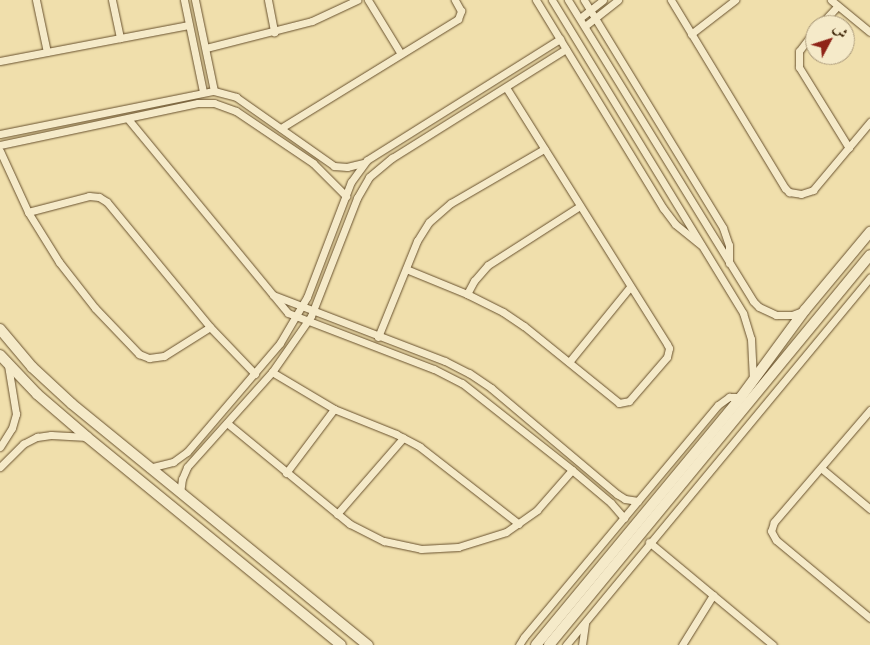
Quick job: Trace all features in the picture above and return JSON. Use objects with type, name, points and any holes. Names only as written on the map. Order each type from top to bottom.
[{"type":"street","points":[[36,0],[47,52]]},
{"type":"street","points":[[112,0],[120,38]]},
{"type":"street","points":[[184,0],[203,92]]},
{"type":"street","points":[[196,0],[214,91]]},
{"type":"street","points":[[268,0],[274,32]]},
{"type":"street","points":[[206,48],[312,21],[357,0]]},
{"type":"street","points":[[368,0],[401,54]]},
{"type":"street","points":[[281,128],[458,19],[461,12],[455,0]]},
{"type":"street","points":[[536,0],[662,208],[682,231],[704,247]]},
{"type":"street","points":[[552,0],[736,301],[748,326],[754,353],[753,380]]},
{"type":"street","points":[[568,0],[747,294],[759,307],[767,312],[784,316],[805,310]]},
{"type":"street","points":[[584,0],[723,228],[729,245],[729,263]]},
{"type":"street","points":[[580,18],[603,0]]},
{"type":"street","points":[[585,26],[618,0]]},
{"type":"street","points":[[670,0],[784,188],[789,192],[801,194],[813,190],[870,122]]},
{"type":"street","points":[[691,34],[735,0]]},
{"type":"street","points":[[831,0],[870,32]]},
{"type":"street","points":[[829,15],[838,6]]},
{"type":"street","points":[[0,61],[189,25]]},
{"type":"street","points":[[149,468],[173,462],[188,452],[255,374],[297,317],[354,175],[364,163],[376,153],[560,39]]},
{"type":"street","points":[[805,43],[799,51],[799,68],[849,148]]},
{"type":"street","points":[[180,493],[182,479],[187,467],[272,372],[314,312],[357,198],[369,177],[383,163],[566,49]]},
{"type":"street","points":[[406,269],[467,294],[503,312],[569,362],[617,402],[629,401],[662,364],[668,354],[668,346],[506,87]]},
{"type":"street","points":[[0,134],[214,91],[236,97],[334,166],[347,167],[364,163]]},
{"type":"street","points":[[0,145],[198,103],[214,103],[228,107],[313,164],[346,196]]},
{"type":"street","points":[[128,119],[270,294],[288,313],[453,377],[479,394],[572,470],[611,503],[624,518]]},
{"type":"street","points":[[378,337],[425,226],[444,208],[544,148]]},
{"type":"street","points":[[0,151],[42,238],[76,285],[139,354],[149,358],[164,356],[210,326]]},
{"type":"street","points":[[28,212],[89,196],[103,199],[210,326],[255,374]]},
{"type":"street","points":[[467,294],[474,281],[488,265],[580,206]]},
{"type":"street","points":[[536,645],[741,397],[805,310],[870,232]]},
{"type":"street","points":[[549,645],[870,255]]},
{"type":"street","points":[[566,645],[649,542],[870,278]]},
{"type":"street","points":[[569,362],[630,287]]},
{"type":"street","points":[[270,294],[302,308],[445,361],[469,373],[491,388],[617,494],[625,499],[638,501]]},
{"type":"street","points":[[0,329],[50,385],[149,468],[368,645]]},
{"type":"street","points":[[0,355],[37,394],[87,437],[341,645]]},
{"type":"street","points":[[0,447],[12,428],[16,414],[8,365]]},
{"type":"street","points":[[272,372],[334,409],[403,438],[442,462],[519,524]]},
{"type":"street","points":[[519,645],[718,405],[729,397],[741,397]]},
{"type":"street","points":[[286,472],[334,409]]},
{"type":"street","points":[[870,410],[774,522],[771,531],[776,540],[870,618]]},
{"type":"street","points":[[227,423],[337,514],[366,534],[393,544],[421,549],[449,548],[476,543],[519,524],[539,508],[572,470]]},
{"type":"street","points":[[0,467],[17,449],[37,438],[51,435],[87,437]]},
{"type":"street","points":[[337,514],[403,438]]},
{"type":"street","points":[[821,468],[870,509]]},
{"type":"street","points":[[649,542],[773,645]]},
{"type":"street","points":[[682,645],[713,595]]},
{"type":"street","points":[[582,645],[585,623]]}]
